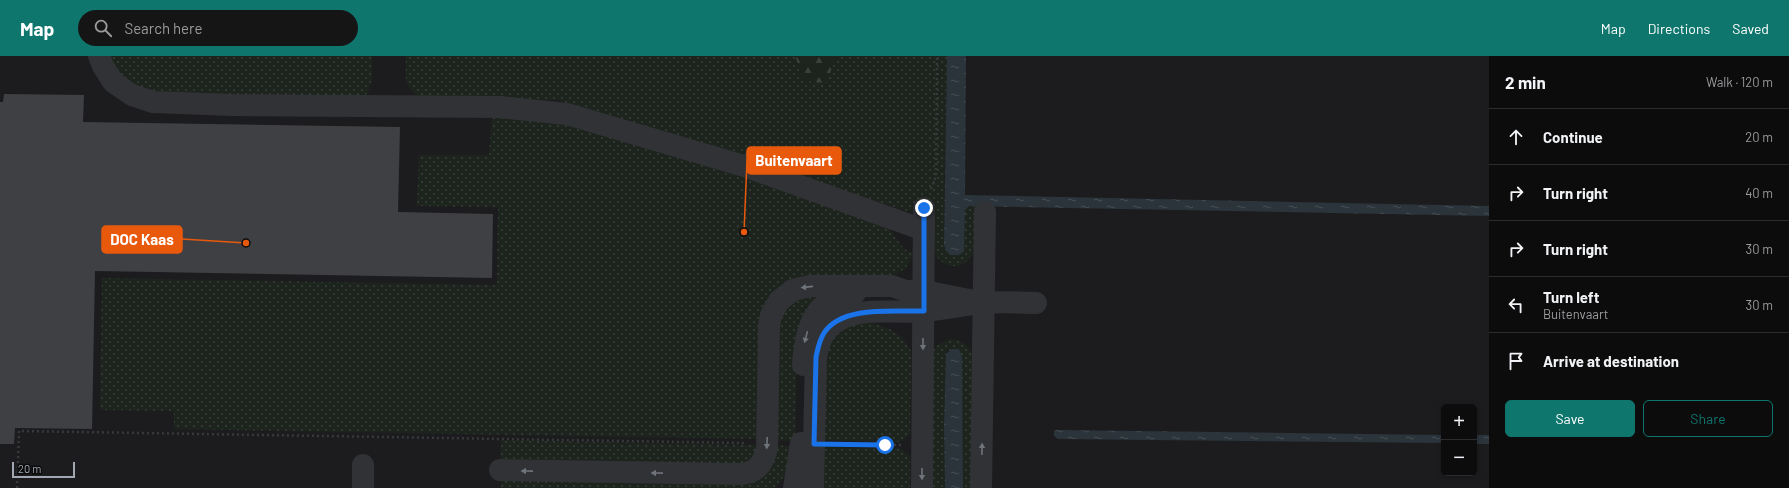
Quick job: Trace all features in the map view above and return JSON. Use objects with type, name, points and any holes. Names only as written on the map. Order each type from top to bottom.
[{"type":"street","points":[[99,56],[103,66],[113,82],[132,95],[153,102],[232,105],[500,107],[567,114],[744,166],[924,230]]},
{"type":"street","points":[[922,488],[918,298],[924,230],[924,208]]},
{"type":"street","points":[[981,488],[985,212]]},
{"type":"street","points":[[500,470],[747,474],[758,469],[765,458],[767,443],[769,326],[771,315],[779,301],[793,290],[810,286],[892,286],[918,298]]},
{"type":"street","points":[[794,488],[801,444],[804,345],[806,333],[818,311],[828,302],[840,295],[918,298],[984,303],[1036,303]]},
{"type":"street","points":[[813,488],[816,357],[819,343],[824,333],[830,326],[852,315],[880,311],[918,298]]},
{"type":"street","points":[[362,465],[363,488]]},
{"type":"path","points":[[924,208],[936,176],[937,56]]},
{"type":"path","points":[[17,488],[19,431],[767,443]]},
{"type":"path","points":[[814,444],[885,445]]},
{"type":"shaded area","points":[[0,56],[1489,56],[1489,488],[0,488]]},
{"type":"green space","points":[[106,56],[372,56],[372,79],[367,94],[363,99],[147,92],[130,87]]},
{"type":"green space","points":[[406,56],[795,56],[804,81],[836,60],[837,56],[947,56],[944,244],[947,252],[964,251],[965,210],[968,206],[989,206],[978,244],[968,260],[961,265],[948,265],[937,257],[916,214],[556,100],[423,99],[408,86],[406,76]]},
{"type":"green space","points":[[795,56],[837,56],[826,83],[804,81]]},
{"type":"green space","points":[[492,114],[563,119],[879,221],[890,230],[906,250],[914,253],[906,268],[888,279],[779,294],[763,439],[174,429],[174,411],[100,410],[102,278],[497,285],[498,207],[417,206],[419,155],[489,155]]},
{"type":"green space","points":[[822,292],[804,317],[797,334],[795,441],[772,440],[774,328],[784,304]]},
{"type":"green space","points":[[874,321],[874,324],[891,330],[900,336],[911,351],[910,435],[899,442],[820,440],[824,353],[837,333],[848,326]]},
{"type":"green space","points":[[950,339],[963,343],[972,353],[974,488],[963,488],[962,357],[948,350],[946,354],[944,427],[945,488],[928,488],[933,350],[938,345]]},
{"type":"green space","points":[[501,440],[761,445],[754,463],[500,466]]},
{"type":"green space","points":[[772,445],[794,446],[786,474],[774,488],[501,488],[501,476],[740,481]]},
{"type":"green space","points":[[821,447],[899,448],[910,456],[910,488],[820,488]]},
{"type":"water","points":[[947,56],[966,56],[965,195],[1489,206],[1489,216],[969,206],[965,210],[964,251],[959,255],[952,255],[947,252],[944,245]]},
{"type":"water","points":[[952,349],[959,349],[962,357],[963,488],[945,488],[944,427],[946,354]]},
{"type":"water","points":[[1054,431],[1441,435],[1441,443],[1058,439],[1054,436]]},
{"type":"water","points":[[1477,435],[1489,435],[1489,444],[1477,444]]},
{"type":"building","points":[[4,94],[84,95],[83,122],[400,127],[398,212],[493,214],[492,278],[95,271],[92,429],[15,428],[14,444],[0,444],[0,102],[3,102]]},
{"type":"place","name":"Buitenvaart","points":[[744,232]]},
{"type":"place","name":"DOC Kaas","points":[[246,243]]},
{"type":"route","points":[[885,445],[814,444],[816,357],[819,343],[824,333],[830,326],[840,320],[852,315],[868,312],[924,311],[924,208]]}]
